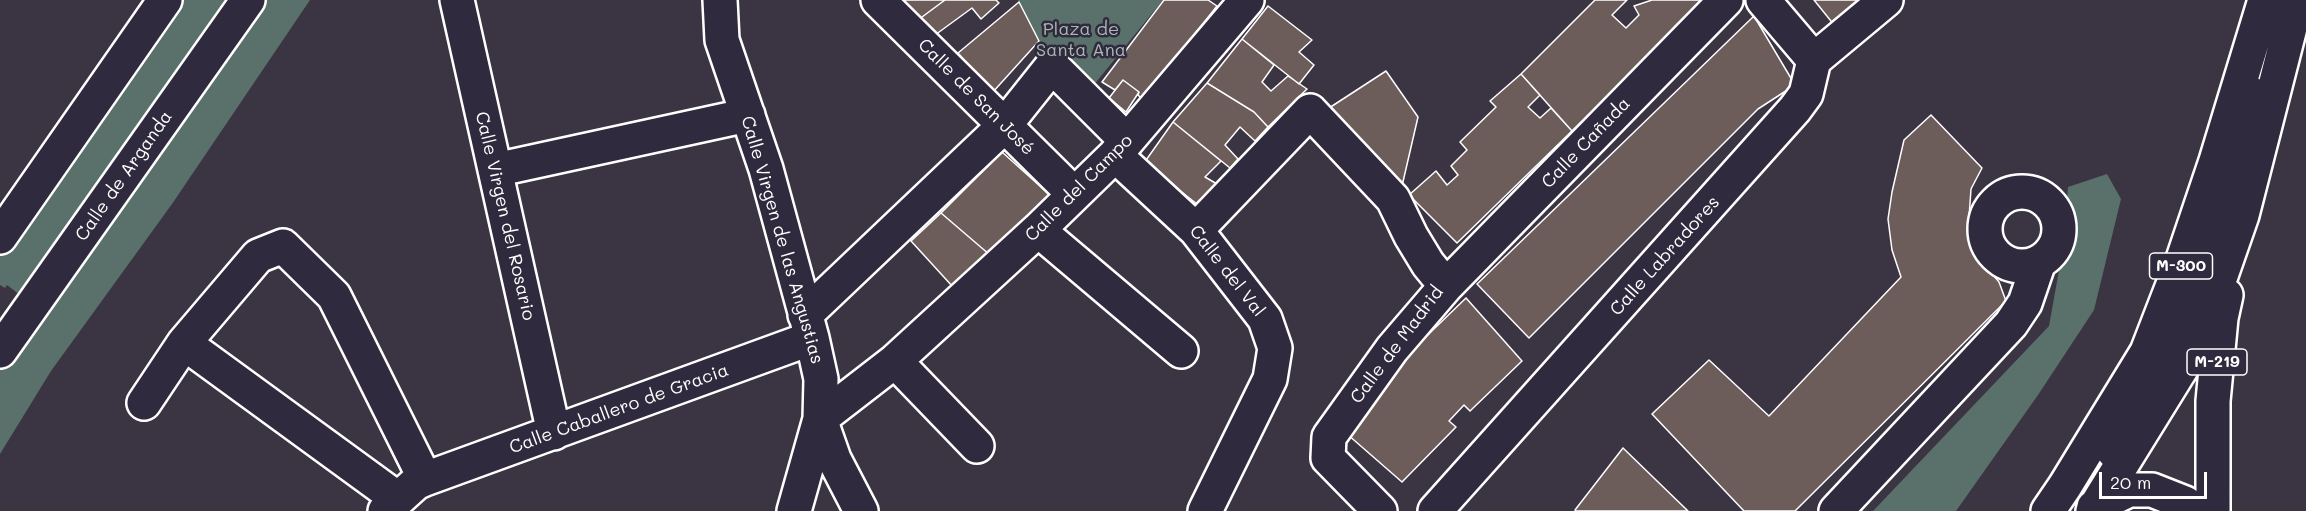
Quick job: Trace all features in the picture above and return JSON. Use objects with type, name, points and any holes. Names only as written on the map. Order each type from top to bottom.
[{"type":"street","points":[[0,237],[165,0]]},
{"type":"street","name":"Calle de Arganda","points":[[5,334],[248,0]]},
{"type":"street","name":"Calle Virgen del Rosario","points":[[457,0],[554,433]]},
{"type":"street","name":"Calle Virgen de las Angustias","points":[[720,0],[722,40],[766,169],[821,380],[820,419],[834,459],[861,511]]},
{"type":"street","name":"Calle de San José","points":[[878,0],[1074,194]]},
{"type":"street","name":"Calle del Campo","points":[[820,419],[895,362],[1038,230],[1121,148],[1246,0]]},
{"type":"street","name":"Calle Cañada","points":[[1446,286],[1726,0]]},
{"type":"street","points":[[1763,0],[1814,60],[1886,0]]},
{"type":"street","name":"M-300","points":[[2096,509],[2116,446],[2165,359],[2203,271],[2235,165],[2267,0]]},
{"type":"street","name":"M-300","points":[[2048,511],[2066,486],[2147,352],[2183,259],[2267,0]]},
{"type":"street","name":"M-300","points":[[2096,509],[2182,367],[2218,284],[2242,215],[2298,0]]},
{"type":"street","name":"Calle Labradores","points":[[1435,511],[1795,109],[1806,94],[1814,60]]},
{"type":"street","points":[[808,326],[1005,125],[1052,66],[1121,148]]},
{"type":"street","name":"Calle de Madrid","points":[[1196,230],[1310,111],[1393,200],[1428,264],[1446,286],[1392,349],[1329,437],[1328,458],[1380,511]]},
{"type":"street","points":[[495,170],[748,116]]},
{"type":"street","name":"Calle del Val","points":[[1121,148],[1196,230],[1265,319],[1275,348],[1270,378],[1205,511]]},
{"type":"street","name":"M-219","points":[[2213,511],[2213,401],[2217,354],[2221,318],[2242,215]]},
{"type":"street","points":[[1038,230],[1181,351]]},
{"type":"street","points":[[144,403],[184,343],[258,256],[283,246],[334,296],[425,479]]},
{"type":"street","points":[[1836,511],[2011,324],[2016,287],[2026,264]]},
{"type":"street","name":"Calle Caballero de Gracia","points":[[184,343],[392,505],[416,483],[425,479],[554,433],[808,326]]},
{"type":"street","points":[[895,362],[977,446]]},
{"type":"street","points":[[794,511],[820,419]]},
{"type":"street","points":[[2096,509],[2129,490],[2152,490],[2185,503],[2193,511]]},
{"type":"green space","points":[[163,0],[310,0],[172,204],[51,371],[0,454],[0,338],[33,305],[7,285],[5,288],[0,285],[0,237]]},
{"type":"green space","name":"Plaza de Santa Ana","points":[[1018,0],[1163,0],[1084,97],[1052,66]]},
{"type":"green space","points":[[2107,174],[2121,199],[2094,310],[2038,395],[1956,511],[1873,511],[2049,326],[2063,248],[2068,187]]},
{"type":"building","points":[[899,0],[945,0],[918,20]]},
{"type":"building","points":[[945,0],[996,0],[999,3],[981,19],[972,8],[935,35],[918,20]]},
{"type":"building","points":[[1164,0],[1208,0],[1217,6],[1143,100],[1138,95],[1139,92],[1123,80],[1115,90],[1102,82]]},
{"type":"building","points":[[1595,0],[1627,0],[1612,15],[1626,28],[1639,15],[1634,6],[1652,0],[1707,0],[1572,131],[1521,74]]},
{"type":"building","points":[[1814,0],[1867,0],[1835,26]]},
{"type":"building","points":[[1019,2],[1039,41],[992,93],[958,53]]},
{"type":"building","points":[[1268,6],[1312,40],[1299,52],[1314,65],[1299,84],[1242,39]]},
{"type":"building","points":[[1754,16],[1795,85],[1758,109],[1529,338],[1477,284]]},
{"type":"building","points":[[1242,39],[1274,65],[1262,82],[1271,91],[1288,76],[1307,89],[1268,127],[1254,112],[1207,83]]},
{"type":"building","points":[[1386,71],[1418,117],[1402,186],[1326,110]]},
{"type":"building","points":[[1521,74],[1540,95],[1528,107],[1540,118],[1551,108],[1572,131],[1457,243],[1409,195],[1436,171],[1447,185],[1458,175],[1451,166],[1467,150],[1460,142],[1496,107],[1490,101]]},
{"type":"building","points":[[1123,80],[1139,92],[1126,112],[1109,98]]},
{"type":"building","points":[[1207,83],[1254,112],[1268,127],[1255,141],[1240,127],[1225,145],[1238,159],[1230,168],[1173,122]]},
{"type":"building","points":[[1931,115],[1982,168],[1971,189],[1968,232],[1973,251],[1999,282],[2006,301],[1795,511],[1744,511],[1652,414],[1709,360],[1769,416],[1901,277],[1892,250],[1888,219],[1892,192],[1904,140]]},
{"type":"building","points":[[1173,122],[1221,161],[1205,177],[1217,184],[1197,204],[1144,163]]},
{"type":"building","points":[[1002,152],[1051,196],[990,255],[941,213]]},
{"type":"building","points":[[941,213],[990,255],[953,287],[911,241]]},
{"type":"building","points":[[1466,298],[1522,361],[1470,411],[1464,405],[1449,421],[1456,427],[1402,482],[1347,434],[1408,354]]},
{"type":"building","points":[[1623,448],[1688,511],[1576,511]]}]
